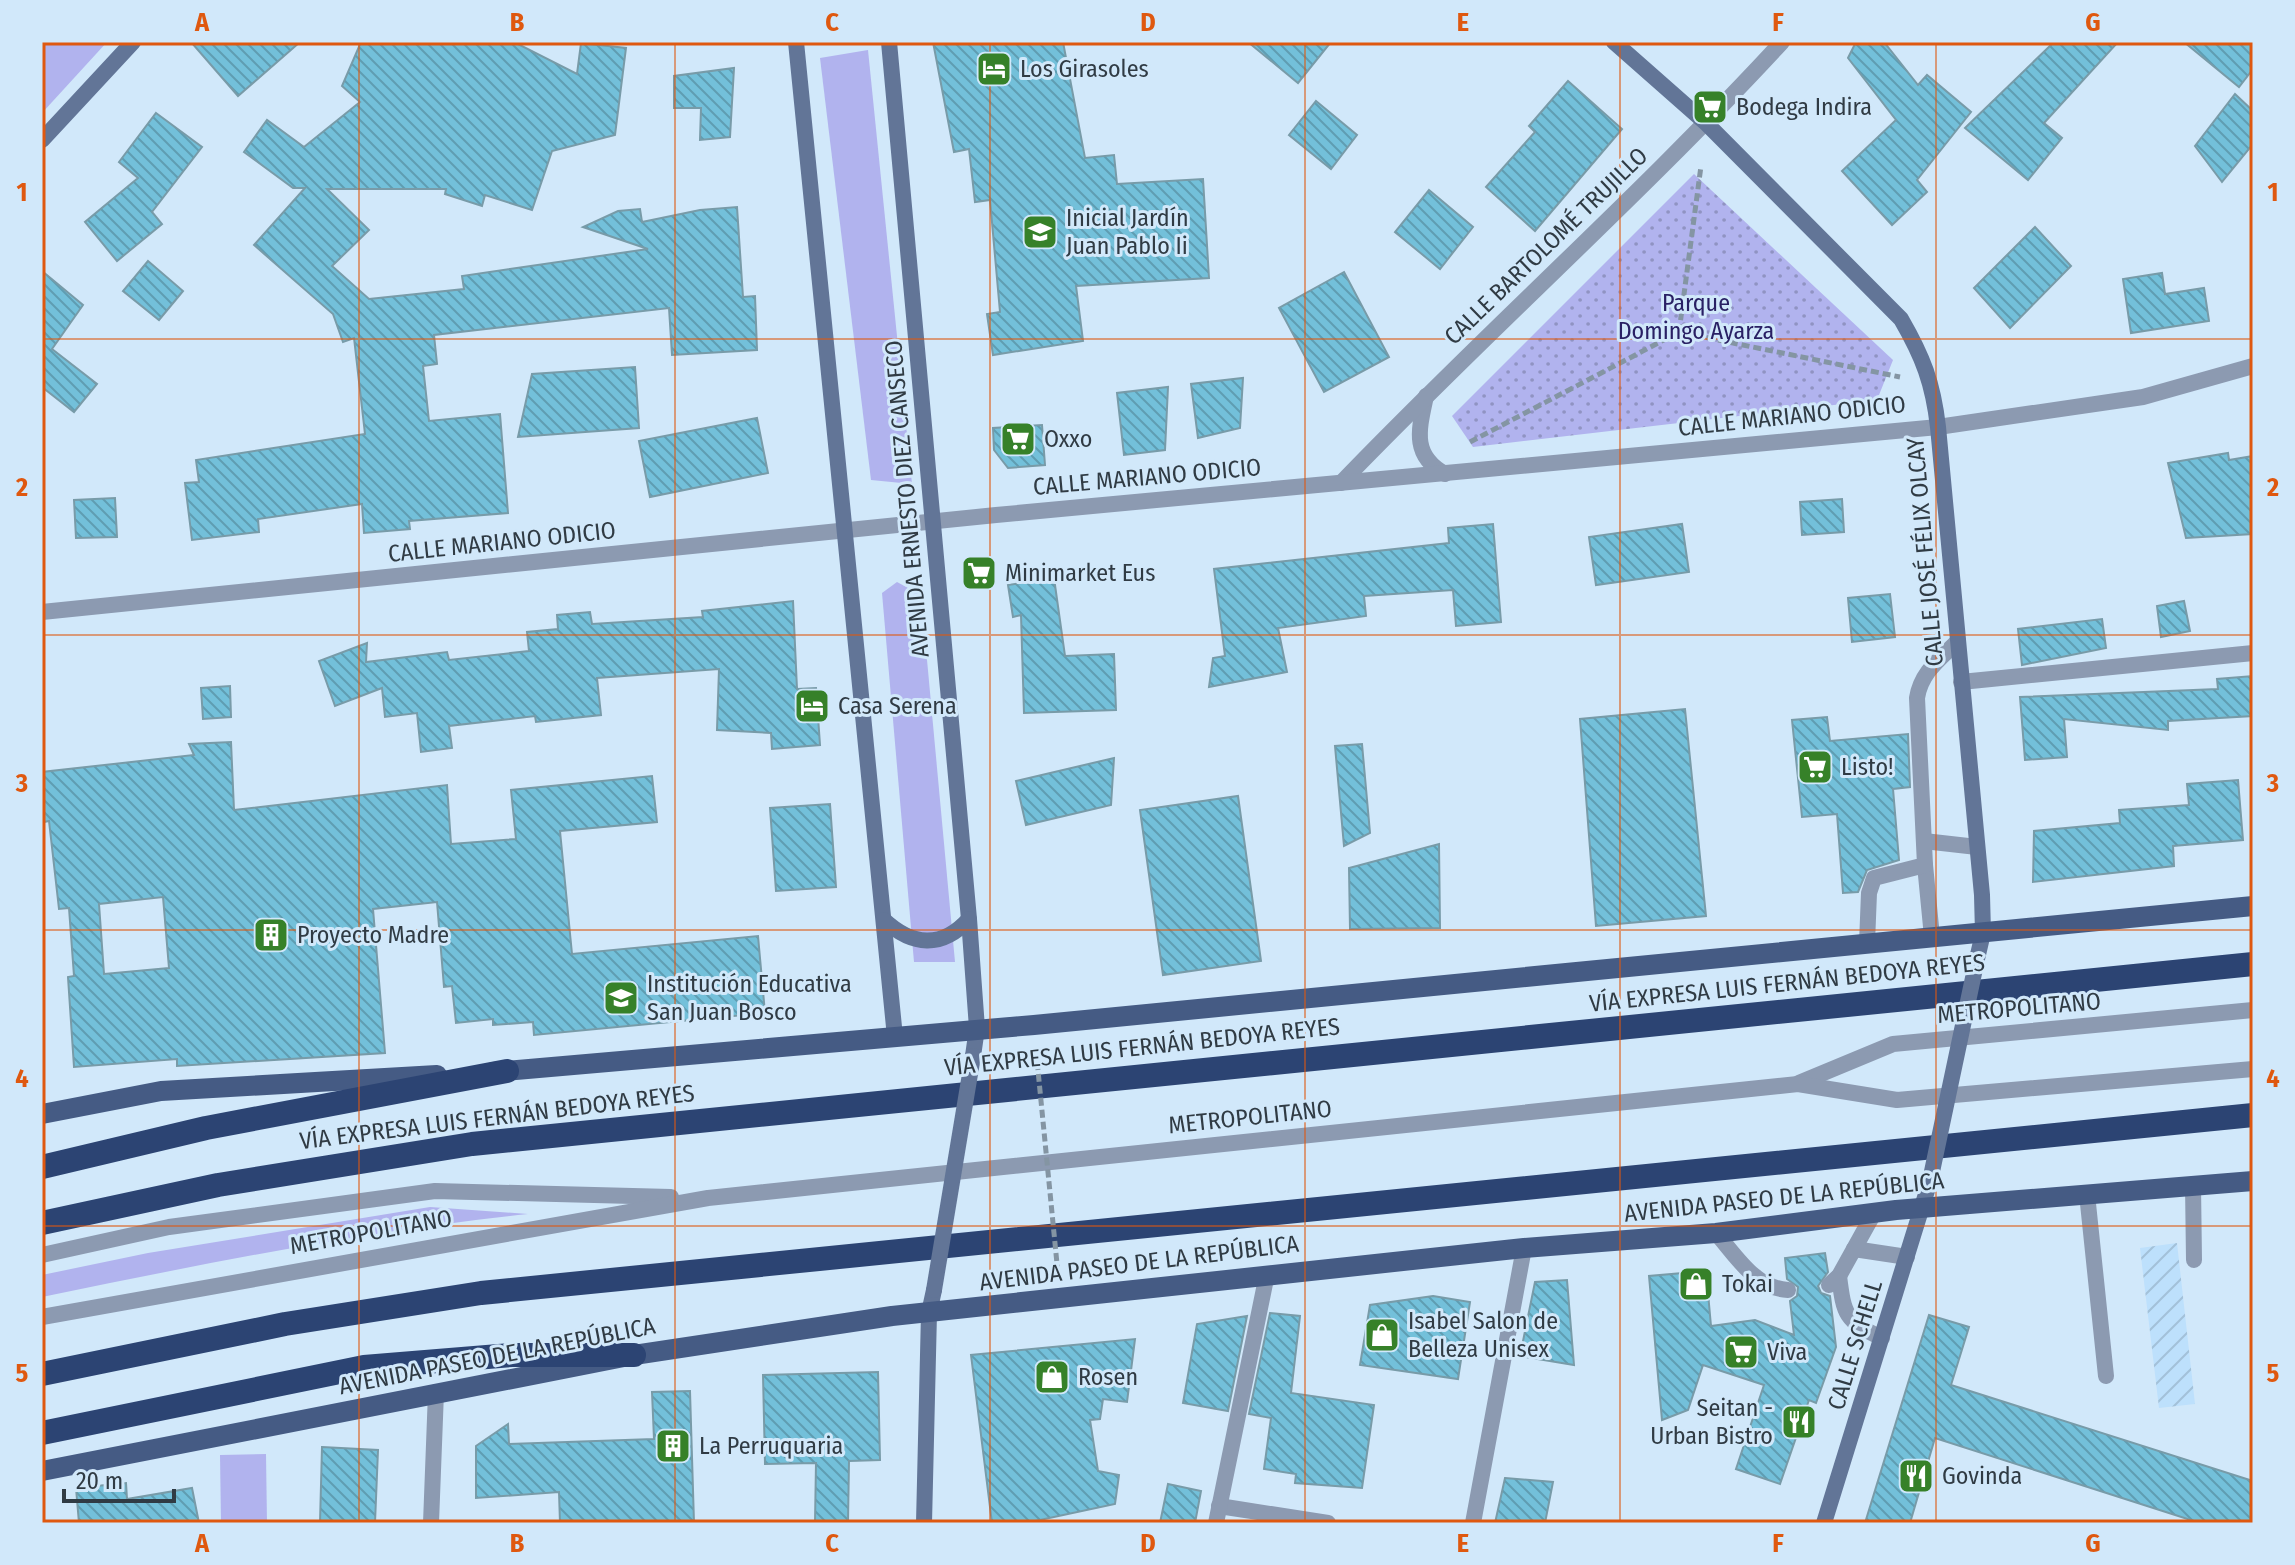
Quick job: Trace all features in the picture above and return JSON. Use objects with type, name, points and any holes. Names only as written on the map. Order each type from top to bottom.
[{"type":"highway","name":"VÍA EXPRESA LUIS FERNÁN BEDOYA REYES","points":[[42,1223],[218,1185],[472,1144],[2253,964]]},
{"type":"highway","points":[[42,1167],[206,1128],[507,1071]]},
{"type":"highway","points":[[42,1374],[285,1324],[481,1293],[2253,1115]]},
{"type":"highway","points":[[42,1433],[364,1367],[512,1355],[634,1355]]},
{"type":"main road","points":[[42,1114],[161,1091],[507,1071],[895,1037],[2253,906]]},
{"type":"main road","name":"AVENIDA PASEO DE LA REPÚBLICA","points":[[42,1471],[634,1355],[929,1313],[1267,1274],[1524,1248],[1716,1233],[1925,1207],[2253,1181]]},
{"type":"street","points":[[42,140],[133,42]]},
{"type":"street","points":[[796,42],[895,1037]]},
{"type":"street","name":"AVENIDA ERNESTO DIEZ CANSECO","points":[[889,42],[977,1028],[929,1313],[924,1523]]},
{"type":"street","name":"CALLE JOSÉ FÉLIX OLCAY","points":[[1614,42],[1707,124],[1901,319],[1933,384],[1983,933],[1930,1181]]},
{"type":"street","name":"CALLE BARTOLOMÉ TRUJILLO","points":[[1341,483],[1427,394],[1707,124],[1782,42]]},
{"type":"street","name":"CALLE MARIANO ODICIO","points":[[42,612],[845,531],[1938,427],[2143,397],[2253,366]]},
{"type":"street","points":[[1427,394],[1419,426],[1420,445],[1428,465],[1445,474]]},
{"type":"street","points":[[1932,937],[1925,865],[1917,698],[1919,682],[1958,641]]},
{"type":"street","points":[[1961,682],[2253,653]]},
{"type":"street","points":[[1924,841],[1977,847]]},
{"type":"street","points":[[1867,943],[1869,893],[1874,878],[1925,865]]},
{"type":"street","points":[[884,920],[897,932],[928,943],[951,936],[969,919]]},
{"type":"street","name":"METROPOLITANO","points":[[1798,1084],[1893,1044],[2253,1010]]},
{"type":"street","name":"METROPOLITANO","points":[[42,1317],[708,1198],[1798,1084],[1897,1100],[2253,1069]]},
{"type":"street","name":"CALLE SCHELL","points":[[1824,1523],[1925,1207],[1930,1181]]},
{"type":"street","points":[[2193,1185],[2194,1260]]},
{"type":"street","name":"METROPOLITANO","points":[[42,1255],[169,1227],[435,1191],[708,1198]]},
{"type":"street","points":[[2087,1194],[2106,1376]]},
{"type":"street","points":[[1874,1213],[1834,1280],[1843,1311],[1857,1327],[1882,1338]]},
{"type":"street","points":[[1716,1233],[1758,1281],[1771,1289],[1788,1290]]},
{"type":"street","points":[[1473,1523],[1524,1248]]},
{"type":"street","points":[[1854,1249],[1907,1257]]},
{"type":"street","points":[[1216,1523],[1267,1274]]},
{"type":"street","points":[[431,1523],[436,1392]]},
{"type":"street","points":[[1219,1506],[1328,1523]]},
{"type":"path","points":[[1679,332],[1707,124]]},
{"type":"path","points":[[1428,465],[1679,332],[1933,384]]},
{"type":"path","points":[[1036,1050],[1058,1274]]},
{"type":"shaded area","points":[[2177,1243],[2195,1404],[2159,1408],[2140,1248]]},
{"type":"green space","points":[[107,42],[42,113],[42,43]]},
{"type":"green space","points":[[868,50],[912,484],[871,480],[820,58]]},
{"type":"green space","name":"Parque Domingo Ayarza","points":[[1694,174],[1893,360],[1877,400],[1473,447],[1452,416]]},
{"type":"green space","points":[[897,582],[921,595],[955,962],[914,962],[882,593]]},
{"type":"green space","points":[[430,1207],[528,1214],[345,1239],[42,1297],[42,1275],[148,1253]]},
{"type":"green space","points":[[266,1454],[267,1523],[221,1523],[220,1455]]},
{"type":"building","points":[[191,42],[300,42],[238,96]]},
{"type":"building","points":[[361,42],[514,42],[577,74],[581,43],[626,48],[615,135],[552,151],[532,210],[485,195],[482,206],[445,194],[446,189],[327,189],[369,230],[332,266],[369,299],[464,289],[462,276],[648,249],[583,227],[618,211],[640,209],[642,222],[700,210],[737,207],[743,297],[755,296],[757,350],[672,355],[669,308],[434,335],[437,364],[423,366],[429,421],[500,414],[508,513],[409,521],[410,529],[364,533],[362,504],[258,519],[259,532],[192,540],[185,483],[199,482],[196,460],[365,434],[354,338],[343,342],[333,314],[254,245],[305,188],[293,188],[244,152],[267,120],[304,147],[360,102],[342,86]]},
{"type":"building","points":[[933,42],[1063,42],[1085,158],[1114,155],[1117,184],[1203,179],[1209,278],[1076,286],[1083,341],[993,355],[987,314],[1000,312],[990,200],[975,202],[969,149],[954,152]]},
{"type":"building","points":[[1248,42],[1331,42],[1298,83]]},
{"type":"building","points":[[1856,42],[1884,42],[1918,85],[1927,75],[1971,112],[1917,180],[1927,192],[1892,225],[1842,171],[1896,120],[1848,58]]},
{"type":"building","points":[[2054,42],[2118,42],[2044,123],[2062,138],[2028,180],[1965,128]]},
{"type":"building","points":[[2184,42],[2253,42],[2253,69],[2239,87]]},
{"type":"building","points":[[734,68],[730,137],[700,140],[701,108],[674,108],[674,76]]},
{"type":"building","points":[[1568,81],[1622,129],[1535,231],[1486,187],[1535,132],[1529,126]]},
{"type":"building","points":[[2235,94],[2253,111],[2253,144],[2222,182],[2195,146]]},
{"type":"building","points":[[1316,101],[1357,135],[1331,169],[1289,135]]},
{"type":"building","points":[[156,113],[202,147],[152,212],[162,224],[117,261],[85,222],[138,178],[119,162]]},
{"type":"building","points":[[1429,190],[1473,227],[1440,269],[1395,232]]},
{"type":"building","points":[[2035,227],[2071,266],[2010,328],[1974,288]]},
{"type":"building","points":[[148,261],[183,291],[159,320],[123,291]]},
{"type":"building","points":[[42,271],[83,305],[52,349],[97,384],[74,412],[42,387]]},
{"type":"building","points":[[1344,272],[1389,357],[1324,392],[1279,308]]},
{"type":"building","points":[[2162,273],[2165,294],[2204,288],[2209,321],[2131,333],[2123,279]]},
{"type":"building","points":[[635,367],[639,428],[518,437],[532,374]]},
{"type":"building","points":[[1243,378],[1240,428],[1198,438],[1191,384]]},
{"type":"building","points":[[1168,387],[1165,450],[1124,455],[1117,393]]},
{"type":"building","points":[[757,418],[768,473],[650,497],[639,441]]},
{"type":"building","name":"Oxxo","points":[[1042,425],[1045,465],[1008,468],[994,450],[993,428]]},
{"type":"building","points":[[2228,453],[2229,460],[2253,456],[2253,534],[2186,538],[2168,463]]},
{"type":"building","points":[[115,498],[117,537],[76,538],[74,500]]},
{"type":"building","points":[[1842,499],[1844,532],[1802,535],[1800,502]]},
{"type":"building","points":[[1493,524],[1501,622],[1456,626],[1453,590],[1364,596],[1366,616],[1278,628],[1287,672],[1209,687],[1213,658],[1225,656],[1214,569],[1449,543],[1448,528]]},
{"type":"building","points":[[1682,524],[1689,572],[1596,585],[1589,537]]},
{"type":"building","points":[[1054,578],[1065,656],[1114,654],[1116,710],[1024,713],[1021,615],[1013,617],[1008,585]]},
{"type":"building","points":[[1890,594],[1895,637],[1852,642],[1848,598]]},
{"type":"building","points":[[793,601],[797,689],[816,688],[820,745],[772,749],[771,733],[717,730],[719,669],[597,678],[601,715],[536,722],[535,716],[449,726],[452,748],[421,752],[417,713],[385,717],[382,688],[335,706],[319,661],[367,643],[366,662],[447,652],[449,660],[529,651],[527,632],[558,629],[557,615],[590,612],[592,624],[703,617],[702,611]]},
{"type":"building","points":[[2184,601],[2190,631],[2161,637],[2157,606]]},
{"type":"building","points":[[2102,619],[2106,648],[2022,665],[2018,629]]},
{"type":"building","points":[[2253,676],[2253,716],[2168,721],[2168,730],[2064,719],[2067,757],[2025,760],[2020,697],[2218,689],[2217,679]]},
{"type":"building","points":[[230,686],[231,717],[203,719],[201,688]]},
{"type":"building","points":[[1685,709],[1706,916],[1596,926],[1580,719]]},
{"type":"building","points":[[1827,717],[1830,741],[1908,734],[1910,787],[1893,789],[1899,860],[1867,870],[1858,892],[1843,893],[1837,814],[1802,817],[1792,720]]},
{"type":"building","points":[[231,742],[234,810],[447,785],[451,844],[516,839],[511,790],[652,776],[657,822],[560,831],[572,954],[758,936],[765,1013],[534,1035],[533,1022],[493,1025],[493,1019],[456,1023],[452,986],[444,987],[437,902],[373,909],[385,1053],[177,1066],[177,1059],[74,1067],[68,977],[74,976],[69,908],[59,909],[49,821],[44,822],[42,772],[194,755],[189,744]],"holes":[[[163,897],[169,968],[104,974],[99,904]]]},
{"type":"building","points":[[1362,744],[1370,833],[1344,846],[1335,746]]},
{"type":"building","points":[[1114,758],[1111,805],[1026,825],[1016,781]]},
{"type":"building","points":[[2238,780],[2243,840],[2173,846],[2174,866],[2033,882],[2034,831],[2120,823],[2119,810],[2189,805],[2187,784]]},
{"type":"building","points":[[1238,796],[1261,961],[1163,975],[1140,810]]},
{"type":"building","points":[[830,804],[836,887],[776,891],[770,808]]},
{"type":"building","points":[[1439,844],[1440,928],[1350,929],[1349,868]]},
{"type":"building","points":[[1825,1253],[1828,1272],[1818,1286],[1821,1293],[1830,1296],[1836,1347],[1816,1403],[1809,1400],[1780,1484],[1736,1469],[1764,1385],[1703,1365],[1688,1410],[1662,1420],[1649,1276],[1706,1271],[1711,1326],[1755,1320],[1794,1335],[1790,1301],[1797,1296],[1798,1287],[1787,1279],[1785,1258]]},
{"type":"building","points":[[1567,1280],[1574,1365],[1520,1356],[1535,1282]]},
{"type":"building","points":[[1433,1296],[1470,1302],[1458,1379],[1360,1365],[1370,1305]]},
{"type":"building","points":[[1270,1313],[1300,1316],[1291,1393],[1374,1405],[1362,1488],[1295,1483],[1296,1474],[1264,1469],[1271,1418],[1249,1414]]},
{"type":"building","points":[[1929,1315],[1969,1327],[1951,1385],[2253,1481],[2253,1523],[2200,1523],[1935,1438],[1910,1523],[1865,1523]]},
{"type":"building","points":[[1247,1316],[1228,1411],[1183,1403],[1197,1324]]},
{"type":"building","points":[[1135,1339],[1127,1402],[1103,1399],[1100,1419],[1090,1420],[1098,1471],[1119,1475],[1115,1504],[1026,1523],[992,1523],[971,1355]]},
{"type":"building","points":[[878,1372],[880,1460],[849,1461],[848,1523],[815,1523],[816,1463],[765,1464],[763,1375]]},
{"type":"building","points":[[690,1391],[694,1523],[560,1523],[559,1492],[476,1498],[476,1446],[508,1424],[509,1444],[654,1439],[652,1392]]},
{"type":"building","points":[[322,1447],[378,1450],[375,1523],[320,1523]]},
{"type":"building","points":[[1505,1478],[1553,1482],[1545,1523],[1495,1523]]},
{"type":"building","points":[[126,1483],[127,1499],[192,1488],[199,1523],[79,1523],[76,1488]]},
{"type":"building","points":[[1168,1484],[1201,1491],[1195,1523],[1160,1523]]},
{"type":"place","name":"Los Girasoles","points":[[994,69]]},
{"type":"place","name":"Bodega Indira","points":[[1710,107]]},
{"type":"place","name":"Inicial Jardín Juan Pablo Ii","points":[[1040,232]]},
{"type":"place","name":"Oxxo","points":[[1018,439]]},
{"type":"place","name":"Minimarket Eus","points":[[979,573]]},
{"type":"place","name":"Casa Serena","points":[[812,706]]},
{"type":"place","name":"Listo!","points":[[1815,767]]},
{"type":"place","name":"Proyecto Madre","points":[[271,935]]},
{"type":"place","name":"Institución Educativa San Juan Bosco","points":[[621,998]]},
{"type":"place","name":"Tokai","points":[[1696,1284]]},
{"type":"place","name":"Isabel Salon de Belleza Unisex","points":[[1382,1335]]},
{"type":"place","name":"Viva","points":[[1741,1352]]},
{"type":"place","name":"Rosen","points":[[1052,1377]]},
{"type":"place","name":"Seitan - Urban Bistro","points":[[1799,1422]]},
{"type":"place","name":"La Perruquaria","points":[[673,1446]]},
{"type":"place","name":"Govinda","points":[[1916,1476]]}]
